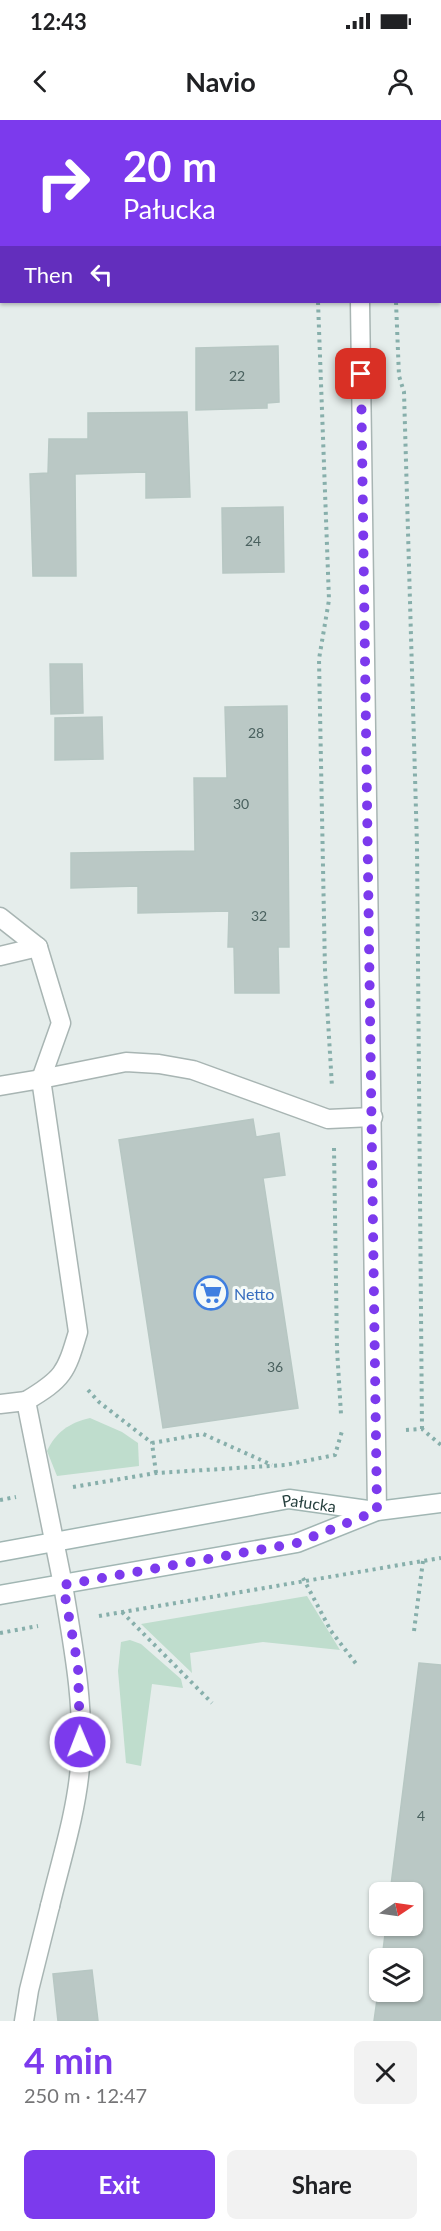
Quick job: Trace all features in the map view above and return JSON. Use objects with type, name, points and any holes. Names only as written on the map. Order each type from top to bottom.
[{"type":"street","points":[[360,303],[377,1511],[441,1503]]},
{"type":"street","points":[[0,917],[38,947],[61,1023],[41,1079],[78,1332],[68,1366],[55,1384],[27,1401],[0,1404]]},
{"type":"street","points":[[0,956],[38,947]]},
{"type":"street","points":[[0,1086],[126,1062],[159,1064],[193,1070],[328,1119],[373,1117]]},
{"type":"street","points":[[24,2021],[29,1990],[75,1802],[80,1766],[78,1666],[27,1401]]},
{"type":"street","name":"Pałucka","points":[[0,1551],[289,1500],[377,1511]]},
{"type":"street","name":"Pałucka","points":[[0,1595],[297,1543],[377,1511]]},
{"type":"path","points":[[318,303],[329,600],[319,671],[325,970],[334,1119],[337,1349],[342,1418]]},
{"type":"path","points":[[396,303],[399,376],[404,392],[417,846],[422,1429]]},
{"type":"path","points":[[68,1366],[99,1402],[152,1443],[156,1473]]},
{"type":"path","points":[[0,1500],[156,1473],[273,1466],[335,1455],[342,1430],[422,1429],[441,1445]]},
{"type":"path","points":[[152,1443],[203,1434],[273,1466]]},
{"type":"path","points":[[0,1633],[441,1558]]},
{"type":"path","points":[[414,1631],[423,1561]]},
{"type":"path","points":[[122,1612],[212,1702]]},
{"type":"green space","points":[[90,1418],[122,1432],[138,1443],[139,1466],[57,1476],[47,1451],[64,1429]]},
{"type":"green space","points":[[307,1596],[340,1650],[263,1642],[190,1653],[192,1673],[141,1624]]},
{"type":"green space","points":[[130,1640],[141,1644],[181,1679],[183,1688],[152,1684],[141,1766],[126,1763],[118,1671],[121,1642]]},
{"type":"building","points":[[278,346],[279,402],[267,403],[267,408],[196,410],[196,348]]},
{"type":"building","points":[[187,412],[190,497],[146,498],[146,472],[75,474],[76,576],[33,576],[30,474],[48,473],[49,439],[88,439],[88,413]]},
{"type":"building","points":[[283,507],[284,572],[223,573],[222,508]]},
{"type":"building","points":[[50,664],[82,664],[83,713],[51,714]]},
{"type":"building","points":[[287,706],[289,947],[278,947],[279,993],[235,993],[234,947],[228,947],[229,911],[138,913],[138,886],[71,888],[71,853],[195,851],[194,778],[227,778],[225,707]]},
{"type":"building","points":[[102,717],[103,759],[55,760],[55,718]]},
{"type":"building","name":"Netto","points":[[253,1119],[256,1137],[279,1133],[285,1175],[263,1178],[298,1408],[163,1428],[119,1140]]},
{"type":"building","points":[[419,1663],[441,1665],[441,2021],[374,2021],[377,2002],[423,2002],[423,1948],[383,1948],[385,1936],[423,1936],[423,1882],[391,1882]]},
{"type":"building","points":[[92,1970],[98,2021],[58,2021],[53,1974]]},
{"type":"place","name":"Netto","points":[[211,1293]]},
{"type":"route","points":[[80,1742],[78,1666],[63,1585],[297,1543],[377,1511],[361,374]]}]
